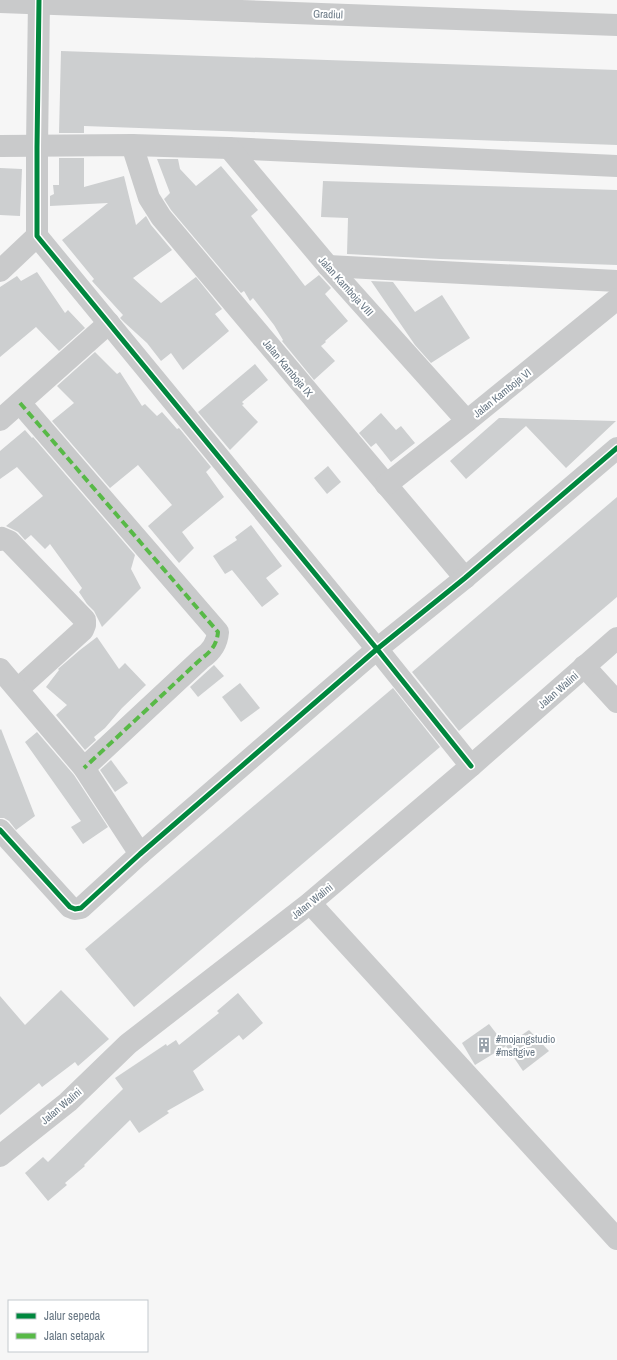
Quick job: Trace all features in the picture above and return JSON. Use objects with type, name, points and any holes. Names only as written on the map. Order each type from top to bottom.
[{"type":"street","name":"Gradiul","points":[[0,2],[39,1],[185,4],[617,26]]},
{"type":"street","points":[[39,1],[37,236],[472,766]]},
{"type":"street","points":[[0,146],[132,145],[229,148],[617,166]]},
{"type":"street","name":"Jalan Kamboja IX","points":[[132,145],[149,198],[161,217],[465,578]]},
{"type":"street","name":"Jalan Kamboja VIII","points":[[229,148],[328,266],[467,421]]},
{"type":"street","points":[[0,271],[37,236]]},
{"type":"street","points":[[328,266],[617,281]]},
{"type":"street","name":"Jalan Kamboja VI","points":[[386,485],[617,299]]},
{"type":"street","points":[[0,420],[109,323]]},
{"type":"street","points":[[20,403],[218,632],[218,639],[210,652],[84,768]]},
{"type":"street","points":[[0,830],[70,907],[75,909],[81,908],[140,854],[377,649],[465,578],[617,448]]},
{"type":"street","points":[[0,540],[2,538],[9,541],[84,620],[85,625],[83,630],[18,689]]},
{"type":"street","name":"Jalan Walini","points":[[0,1156],[68,1102],[128,1044],[310,903],[472,766],[617,638]]},
{"type":"street","points":[[584,666],[617,702]]},
{"type":"street","points":[[0,669],[84,768],[140,854]]},
{"type":"street","points":[[310,903],[617,1239]]},
{"type":"building","points":[[61,51],[617,70],[617,145],[84,126],[84,133],[59,133]]},
{"type":"building","points":[[59,158],[84,158],[84,187],[124,176],[136,225],[146,216],[151,225],[172,250],[133,278],[161,303],[196,277],[222,309],[215,314],[229,331],[183,370],[171,353],[161,361],[147,343],[120,318],[123,315],[92,281],[94,279],[62,240],[108,203],[50,206],[50,196],[54,194],[53,185],[59,185]]},
{"type":"building","points":[[157,159],[178,159],[180,169],[196,186],[221,166],[258,210],[251,216],[305,286],[319,275],[331,288],[325,294],[348,321],[321,346],[335,361],[314,380],[282,341],[283,340],[274,325],[253,298],[250,301],[244,291],[241,293],[171,210],[164,199],[170,193]]},
{"type":"building","points":[[0,168],[22,169],[20,216],[0,215]]},
{"type":"building","points":[[323,181],[617,190],[617,265],[440,259],[347,254],[348,218],[321,217]]},
{"type":"building","points":[[37,272],[65,313],[68,310],[85,328],[59,351],[36,327],[0,357],[0,287],[17,276],[21,281]]},
{"type":"building","points":[[371,281],[393,282],[415,312],[442,295],[470,338],[431,363],[415,345]]},
{"type":"building","points":[[95,352],[117,374],[120,372],[142,406],[145,404],[157,416],[162,412],[177,429],[179,428],[211,467],[206,472],[224,497],[182,532],[194,548],[179,563],[148,526],[172,505],[138,465],[110,488],[52,421],[74,403],[57,386]]},
{"type":"building","points":[[255,364],[268,380],[242,402],[244,404],[242,405],[258,422],[230,450],[198,412]]},
{"type":"building","points":[[381,413],[396,430],[401,426],[415,443],[391,462],[376,443],[371,447],[359,433]]},
{"type":"building","points":[[499,418],[616,421],[566,468],[526,426],[466,479],[450,461]]},
{"type":"building","points":[[25,430],[32,438],[33,437],[135,555],[131,569],[141,588],[102,627],[94,611],[79,592],[82,588],[50,544],[45,549],[31,535],[25,540],[18,532],[6,526],[43,496],[17,467],[0,479],[0,451]]},
{"type":"building","points":[[328,466],[341,482],[327,494],[314,478]]},
{"type":"building","points":[[617,497],[617,597],[459,731],[412,672]]},
{"type":"building","points":[[251,525],[282,566],[266,578],[279,594],[262,607],[232,570],[225,574],[213,556],[237,540],[235,537]]},
{"type":"building","points":[[97,637],[119,669],[125,663],[146,685],[122,708],[105,728],[94,737],[96,740],[85,750],[56,715],[67,705],[46,687],[59,670],[58,669]]},
{"type":"building","points":[[214,665],[224,676],[198,697],[190,687]]},
{"type":"building","points":[[240,683],[260,708],[241,722],[222,697]]},
{"type":"building","points":[[393,688],[440,747],[134,1007],[85,949]]},
{"type":"building","points":[[1,729],[35,816],[16,830],[9,821],[4,818],[0,818]]},
{"type":"building","points":[[37,732],[74,775],[108,827],[83,844],[71,827],[81,821],[25,742]]},
{"type":"building","points":[[111,760],[128,783],[115,792],[100,770]]},
{"type":"building","points":[[61,990],[109,1039],[78,1066],[75,1062],[42,1087],[39,1083],[0,1115],[0,996],[25,1025]]},
{"type":"building","points":[[238,993],[263,1023],[243,1040],[239,1035],[193,1071],[204,1090],[167,1111],[169,1113],[139,1133],[130,1120],[84,1165],[85,1166],[65,1183],[67,1185],[48,1201],[25,1173],[43,1157],[48,1162],[123,1089],[115,1078],[166,1044],[167,1046],[176,1040],[179,1045],[219,1013],[217,1011]]},
{"type":"building","name":"#mojangstudio #msftgive","points":[[489,1024],[506,1046],[475,1065],[462,1043]]},
{"type":"building","points":[[529,1030],[549,1051],[523,1071],[506,1046]]},
{"type":"marked path","points":[[20,403],[218,632],[215,644],[208,653],[84,768]]},
{"type":"cycle path","points":[[39,0],[37,236],[377,649],[471,766]]},
{"type":"cycle path","points":[[0,830],[70,907],[75,909],[81,908],[140,854],[377,649],[465,578],[617,448]]},
{"type":"place","name":"#mojangstudio #msftgive","points":[[484,1045]]}]
